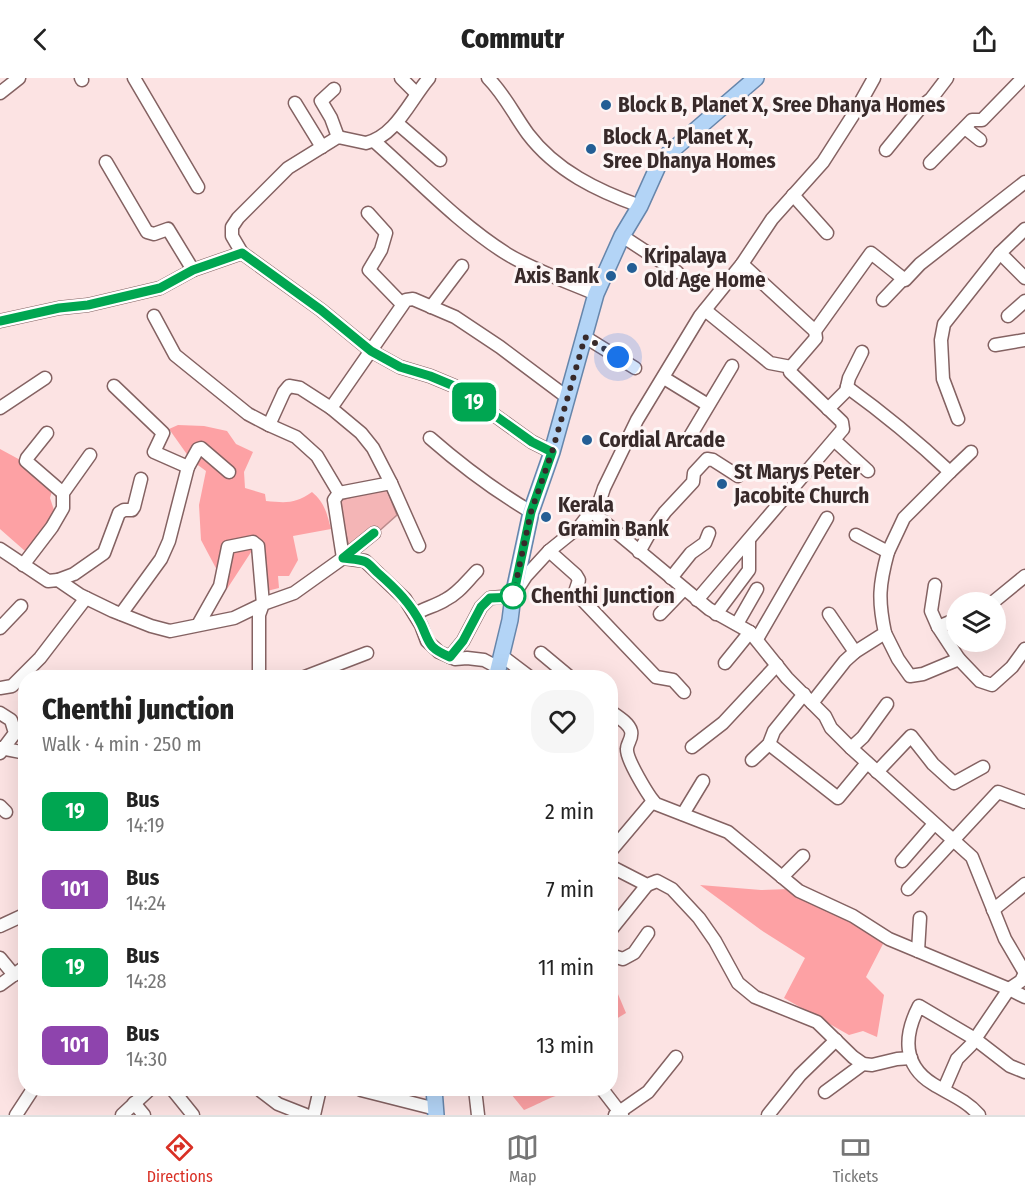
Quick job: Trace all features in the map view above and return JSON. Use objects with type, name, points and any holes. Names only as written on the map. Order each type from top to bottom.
[{"type":"main road","points":[[499,667],[531,512],[552,452],[596,294],[622,236],[658,166],[669,153],[756,78]]},
{"type":"main road","points":[[435,1096],[436,1112]]},
{"type":"street","points":[[2,87],[19,78]]},
{"type":"street","points":[[134,78],[198,187]]},
{"type":"street","points":[[401,78],[416,93]]},
{"type":"street","points":[[429,78],[416,93],[397,123],[374,141],[366,143],[338,137],[288,168],[238,218],[232,227],[232,236],[242,253],[321,310],[371,351],[400,367],[454,386],[532,442],[552,452]]},
{"type":"street","points":[[488,78],[501,92],[527,133],[544,154],[573,176],[613,197],[639,206]]},
{"type":"street","points":[[450,657],[463,641],[481,607],[490,598],[513,597],[526,576],[549,551],[580,526],[600,500],[637,420],[705,310],[742,264],[772,219],[823,162],[874,78]]},
{"type":"street","points":[[886,150],[947,78]]},
{"type":"street","points":[[930,163],[972,120],[982,120],[1021,81]]},
{"type":"street","points":[[334,89],[321,101],[338,137]]},
{"type":"street","points":[[295,103],[322,147]]},
{"type":"street","points":[[397,123],[440,160]]},
{"type":"street","points":[[965,128],[980,140]]},
{"type":"street","points":[[374,141],[469,225],[507,254],[596,294]]},
{"type":"street","points":[[106,162],[147,232],[154,234],[168,229],[193,270]]},
{"type":"street","points":[[882,300],[920,264],[1025,182]]},
{"type":"street","points":[[793,195],[827,233]]},
{"type":"street","points":[[368,213],[386,233],[381,250],[369,270],[402,304]]},
{"type":"street","points":[[958,419],[943,379],[941,340],[944,324],[1000,253],[1025,229]]},
{"type":"street","points":[[622,236],[676,272]]},
{"type":"street","points":[[0,321],[59,308],[88,305],[160,288],[193,270],[242,253]]},
{"type":"street","points":[[815,331],[871,253],[904,278]]},
{"type":"street","points":[[1000,253],[1025,278]]},
{"type":"street","points":[[697,600],[843,429],[842,422],[790,372],[791,367],[816,338],[815,331],[742,264]]},
{"type":"street","points":[[431,307],[462,266]]},
{"type":"street","points":[[331,408],[402,304],[406,300],[413,299],[455,317],[501,347],[568,398]]},
{"type":"street","points":[[1008,316],[1025,301]]},
{"type":"street","points":[[705,310],[770,363],[791,367]]},
{"type":"street","points":[[154,316],[175,356],[248,414],[296,437],[317,456],[339,493]]},
{"type":"street","points":[[585,337],[634,368]]},
{"type":"street","points":[[995,345],[1025,340]]},
{"type":"street","points":[[828,409],[846,391],[849,378],[862,352]]},
{"type":"street","points":[[688,438],[732,366]]},
{"type":"street","points":[[0,408],[45,378]]},
{"type":"street","points":[[664,378],[708,405]]},
{"type":"street","points":[[114,386],[163,433],[154,452],[188,467]]},
{"type":"street","points":[[269,425],[289,386],[300,388],[331,408],[361,433],[373,448],[419,546]]},
{"type":"street","points":[[847,387],[912,437],[950,472]]},
{"type":"street","points":[[47,433],[26,461],[63,493]]},
{"type":"street","points":[[430,438],[492,488],[531,512]]},
{"type":"street","points":[[834,440],[868,471]]},
{"type":"street","points":[[121,614],[161,559],[169,542],[188,467],[198,449],[201,448],[229,472]]},
{"type":"street","points":[[959,659],[923,674],[910,676],[898,659],[885,633],[879,605],[881,579],[888,552],[904,518],[971,452]]},
{"type":"street","points":[[23,565],[58,517],[63,508],[63,493],[90,455]]},
{"type":"street","points":[[639,552],[665,512],[693,482],[694,473],[707,459],[738,476]]},
{"type":"street","points":[[0,549],[48,580],[58,580],[74,574],[104,553],[119,513],[132,510],[134,507],[141,479]]},
{"type":"street","points":[[343,558],[334,500],[339,493],[391,483]]},
{"type":"street","points":[[591,511],[697,600],[716,614],[754,635],[777,665],[825,716],[831,728],[972,857],[1005,939],[1025,973],[1021,981],[1010,989],[975,1039],[957,1059],[944,1089]]},
{"type":"street","points":[[725,663],[754,635],[827,518]]},
{"type":"street","points":[[58,580],[86,598],[121,614],[170,631],[234,618],[294,593],[374,533]]},
{"type":"street","points":[[671,578],[691,553],[705,543],[709,533]]},
{"type":"street","points":[[856,535],[888,552]]},
{"type":"street","points":[[716,614],[748,570],[749,541]]},
{"type":"street","points":[[198,625],[220,585],[228,547],[253,542],[258,546],[263,604],[259,615],[259,670]]},
{"type":"street","points":[[549,551],[576,575],[579,580],[575,592],[620,641],[656,677],[673,680],[684,692]]},
{"type":"street","points":[[343,558],[365,561],[405,599],[422,625],[427,641],[439,652],[454,659],[466,657],[484,660],[499,667]]},
{"type":"street","points":[[415,614],[430,605],[446,600],[477,571]]},
{"type":"street","points":[[1005,592],[1025,576]]},
{"type":"street","points":[[935,585],[931,611],[938,627],[959,659],[980,681],[992,685],[1012,667],[1025,649]]},
{"type":"street","points":[[660,614],[684,589]]},
{"type":"street","points":[[737,624],[757,589]]},
{"type":"street","points":[[28,670],[40,658],[86,598]]},
{"type":"street","points":[[0,628],[21,606]]},
{"type":"street","points":[[829,614],[855,652]]},
{"type":"street","points":[[938,627],[946,624]]},
{"type":"street","points":[[752,760],[769,744],[774,731],[855,652],[885,633]]},
{"type":"street","points":[[323,670],[367,653]]},
{"type":"street","points":[[541,653],[561,670]]},
{"type":"street","points":[[692,747],[723,723],[777,665]]},
{"type":"street","points":[[0,688],[12,686],[18,680]]},
{"type":"street","points":[[851,748],[863,737],[887,704]]},
{"type":"street","points":[[0,713],[11,720],[15,733]]},
{"type":"street","points":[[618,718],[631,731],[627,754],[656,804],[728,832],[799,891],[853,916],[889,939],[1025,997]]},
{"type":"street","points":[[1,750],[18,730]]},
{"type":"street","points":[[877,772],[911,736],[933,764],[954,783],[982,767]]},
{"type":"street","points":[[769,744],[838,798],[867,763]]},
{"type":"street","points":[[1,750],[18,752]]},
{"type":"street","points":[[683,814],[703,781]]},
{"type":"street","points":[[908,889],[998,792],[1025,802]]},
{"type":"street","points":[[618,843],[653,801]]},
{"type":"street","points":[[902,861],[934,824]]},
{"type":"street","points":[[782,877],[803,856]]},
{"type":"street","points":[[618,870],[646,885]]},
{"type":"street","points":[[618,921],[646,885],[657,881],[672,889],[699,918],[715,941],[738,983],[755,998],[817,1022],[863,1064],[872,1065],[911,1058]]},
{"type":"street","points":[[993,910],[1025,884]]},
{"type":"street","points":[[0,926],[18,918]]},
{"type":"street","points":[[918,951],[920,918]]},
{"type":"street","points":[[618,958],[623,959],[633,953],[648,933]]},
{"type":"street","points":[[0,958],[14,975]]},
{"type":"street","points":[[0,985],[18,972]]},
{"type":"street","points":[[979,1115],[971,1106],[933,1084],[919,1072],[911,1058],[908,1052],[908,1039],[911,1021],[919,1006],[975,1039],[1010,1065],[1025,1072]]},
{"type":"street","points":[[768,1115],[800,1075],[836,1040]]},
{"type":"street","points":[[607,1096],[619,1114],[648,1092],[676,1058]]},
{"type":"street","points":[[825,1092],[863,1064]]},
{"type":"street","points":[[16,1115],[28,1096]]},
{"type":"street","points":[[122,1115],[142,1096]]},
{"type":"street","points":[[178,1096],[193,1115]]},
{"type":"street","points":[[268,1096],[278,1104],[306,1115]]},
{"type":"street","points":[[314,1115],[318,1096]]},
{"type":"street","points":[[381,1096],[436,1112]]},
{"type":"street","points":[[476,1096],[478,1115]]},
{"type":"street","points":[[134,1103],[144,1115]]},
{"type":"shaded area","points":[[178,425],[204,426],[227,431],[236,444],[253,452],[244,472],[245,488],[265,494],[266,501],[290,502],[312,492],[323,505],[331,529],[293,536],[298,560],[289,576],[278,576],[279,588],[267,591],[259,540],[227,589],[201,540],[199,505],[206,471],[191,460],[169,429]]},
{"type":"shaded area","points":[[0,449],[24,462],[53,488],[50,498],[54,510],[46,527],[25,551],[0,529]]},
{"type":"shaded area","points":[[386,487],[397,515],[351,556],[338,501]]},
{"type":"shaded area","points":[[700,885],[761,890],[789,889],[802,896],[830,898],[883,944],[866,977],[884,995],[877,1037],[863,1031],[849,1035],[784,998],[805,958],[761,930]]},
{"type":"shaded area","points":[[618,994],[626,1013],[618,1018]]},
{"type":"shaded area","points":[[513,1096],[554,1096],[524,1110]]},
{"type":"bus line","name":"19","points":[[0,321],[59,308],[88,305],[160,288],[193,270],[242,253],[321,310],[371,351],[400,367],[454,386],[532,442],[552,452],[531,512],[513,597],[490,598],[481,607],[463,641],[450,657],[439,652],[427,641],[422,625],[413,611],[390,584],[365,561],[343,558],[374,533]]},
{"type":"place","name":"Block B, Planet X, Sree Dhanya Homes","points":[[606,105]]},
{"type":"place","name":"Block A, Planet X, Sree Dhanya Homes","points":[[591,149]]},
{"type":"place","name":"Kripalaya Old Age Home","points":[[632,268]]},
{"type":"place","name":"Axis Bank","points":[[611,276]]},
{"type":"place","name":"Cordial Arcade","points":[[587,440]]},
{"type":"place","name":"St Marys Peter Jacobite Church","points":[[722,484]]},
{"type":"place","name":"Kerala Gramin Bank","points":[[546,517]]},
{"type":"place","name":"Chenthi Junction","points":[[513,596]]},
{"type":"route","points":[[513,596],[531,512],[552,452],[585,337],[618,357]]}]
